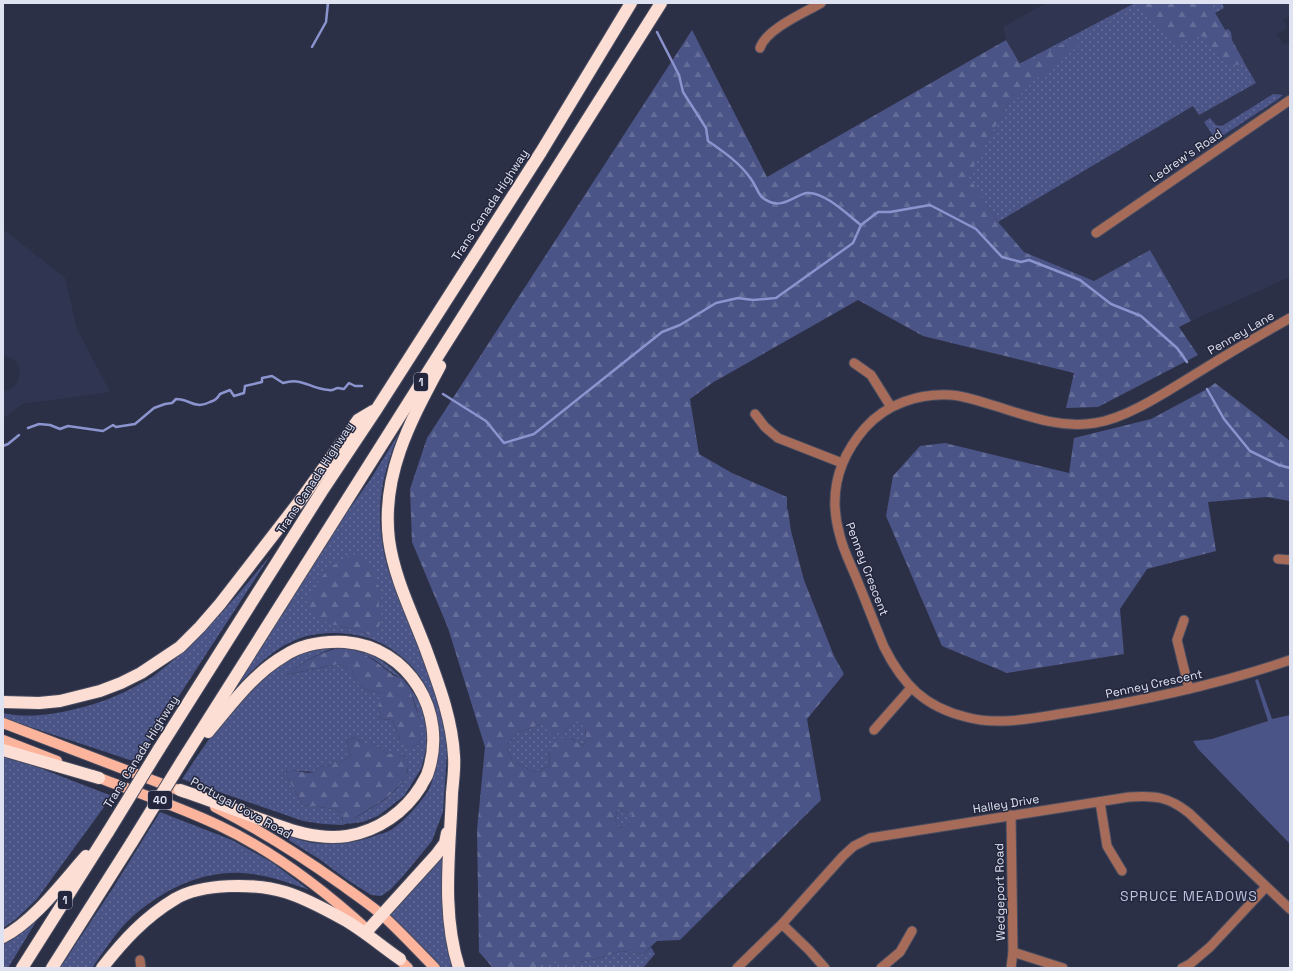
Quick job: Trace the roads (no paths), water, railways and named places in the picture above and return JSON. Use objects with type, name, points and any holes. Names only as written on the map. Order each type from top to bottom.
[{"type":"highway","name":"Trans Canada Highway","points":[[22,968],[322,491],[376,410],[540,152],[631,3]]},
{"type":"highway","name":"1","points":[[52,968],[661,3]]},
{"type":"highway","points":[[459,968],[450,936],[448,896],[454,756],[450,722],[441,690],[397,574],[389,541],[387,508],[391,477],[406,434],[480,288]]},
{"type":"highway","points":[[3,702],[39,703],[60,701],[100,691],[141,673],[180,647],[200,627],[225,598],[302,498],[358,420],[376,410]]},
{"type":"highway","points":[[180,790],[298,833],[322,837],[347,836],[372,829],[397,814],[416,794],[428,773],[433,749],[432,721],[424,696],[413,678],[399,664],[381,652],[357,643],[332,641],[309,644],[285,655],[265,668],[182,761]]},
{"type":"highway","points":[[3,750],[100,778]]},
{"type":"highway","points":[[368,930],[421,872],[445,843],[452,810]]},
{"type":"highway","points":[[3,937],[16,931],[29,920],[108,832]]},
{"type":"highway","points":[[102,968],[128,937],[151,916],[176,898],[200,890],[230,886],[258,887],[285,892],[309,901],[344,920],[404,964]]},
{"type":"main road","name":"Portugal Cove Road","points":[[3,723],[180,790],[241,820],[323,871],[382,915],[435,968]]},
{"type":"main road","name":"40","points":[[3,740],[176,806],[221,826],[261,848],[307,879],[368,930],[404,964]]},
{"type":"street","points":[[760,48],[762,41],[775,29],[821,3]]},
{"type":"street","name":"Ledrew's Road","points":[[1096,232],[1290,100]]},
{"type":"street","name":"Penney Lane","points":[[1204,369],[1290,318]]},
{"type":"street","points":[[854,363],[871,375],[891,407]]},
{"type":"street","name":"Penney Crescent","points":[[1204,369],[1126,413],[1096,423],[1082,424],[1053,422],[980,401],[951,395],[921,397],[891,407],[879,415],[860,434],[842,464],[837,479],[835,495],[836,516],[840,538],[891,661],[911,688],[922,697],[947,711],[968,718],[1007,721],[1094,709],[1153,698],[1254,672],[1290,660]]},
{"type":"street","points":[[755,414],[765,427],[778,438],[842,464]]},
{"type":"street","points":[[1278,559],[1290,560]]},
{"type":"street","points":[[1184,620],[1176,640],[1189,689]]},
{"type":"street","points":[[874,730],[911,688]]},
{"type":"street","name":"Halley Drive","points":[[737,968],[782,924],[843,856],[854,846],[870,838],[1129,797],[1147,796],[1163,798],[1178,804],[1290,909]]},
{"type":"street","points":[[1100,802],[1107,846],[1122,871]]},
{"type":"street","name":"Wedgeport Road","points":[[1011,815],[1013,952],[1011,968]]},
{"type":"street","points":[[1182,968],[1190,964],[1210,947],[1266,887]]},
{"type":"street","points":[[782,924],[825,968]]},
{"type":"street","points":[[881,968],[900,952],[912,931]]},
{"type":"street","points":[[1013,952],[1063,968]]},
{"type":"waterway","points":[[312,47],[326,22],[328,3]]},
{"type":"waterway","points":[[657,32],[679,75],[683,92],[706,128],[708,141],[742,168],[763,198],[770,202],[780,203],[802,194],[814,193],[843,210],[861,225]]},
{"type":"waterway","points":[[443,394],[486,421],[504,443],[534,434],[662,332],[680,325],[716,303],[738,298],[753,300],[776,298],[853,243],[861,225],[878,212],[890,212],[930,205],[976,229],[1002,257],[1021,262],[1029,260],[1080,280],[1111,304],[1141,316],[1177,348],[1187,362]]},
{"type":"waterway","points":[[28,428],[39,424],[50,425],[60,429],[68,426],[103,431],[113,425],[116,427],[135,424],[154,408],[172,403],[176,399],[181,399],[196,405],[205,404],[213,401],[220,394],[230,390],[234,396],[244,393],[245,386],[262,382],[262,378],[272,376],[283,383],[296,381],[316,388],[330,390],[338,388],[344,389],[349,383],[355,386],[362,386]]},
{"type":"waterway","points":[[1207,389],[1224,419],[1250,451],[1279,465],[1290,468]]},
{"type":"waterway","points":[[3,446],[19,435]]},
{"type":"district","name":"SPRUCE MEADOWS","points":[[1189,896]]}]
